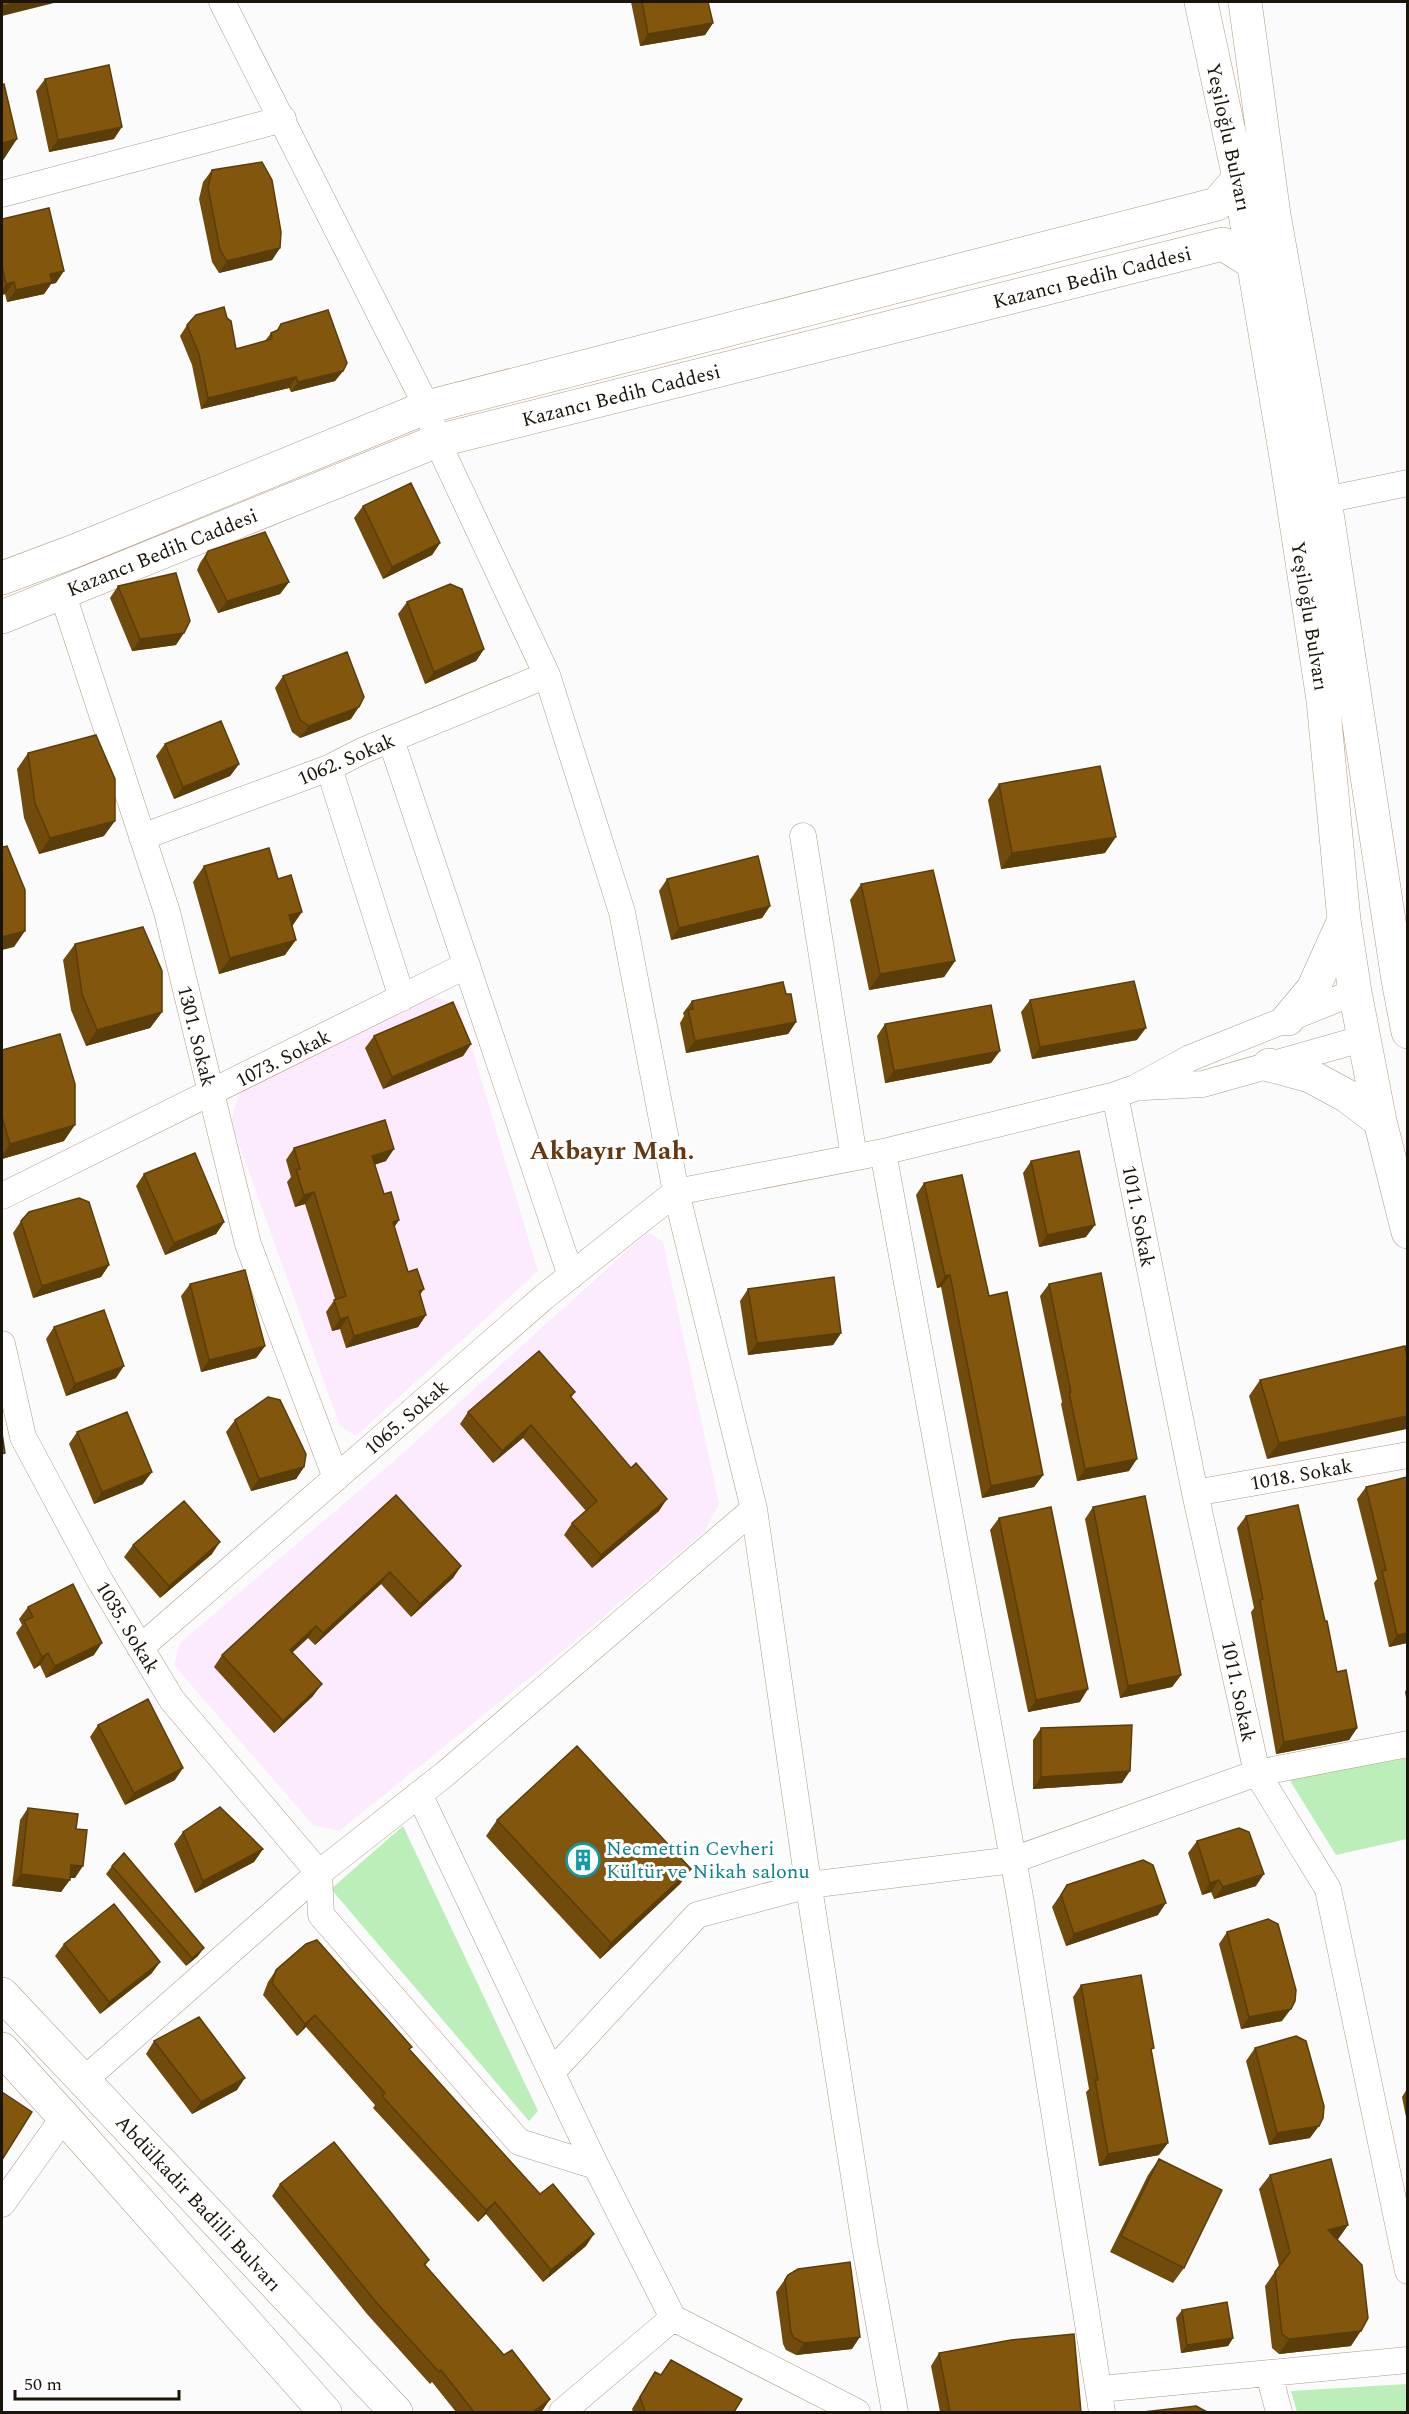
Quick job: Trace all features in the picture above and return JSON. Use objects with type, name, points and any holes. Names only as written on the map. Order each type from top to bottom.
[{"type":"main road","name":"Yeşiloğlu Bulvarı","points":[[1201,2],[1255,264],[1323,700],[1344,920],[1355,992],[1380,1121],[1407,1232]]},
{"type":"main road","name":"Yeşiloğlu Bulvarı","points":[[1245,2],[1274,215],[1325,500],[1382,877],[1403,979],[1407,1028]]},
{"type":"main road","name":"Kazancı Bedih Caddesi","points":[[2,578],[77,550],[427,407],[1217,204],[1239,178]]},
{"type":"main road","name":"Kazancı Bedih Caddesi","points":[[2,617],[437,441],[1223,244],[1255,264]]},
{"type":"main road","points":[[1382,877],[1407,906]]},
{"type":"main road","points":[[1288,1019],[1313,989],[1344,920]]},
{"type":"main road","points":[[1355,992],[1403,979]]},
{"type":"main road","points":[[1365,1038],[1407,1028]]},
{"type":"main road","points":[[1269,1065],[1310,1076],[1347,1096],[1380,1121]]},
{"type":"main road","points":[[2,1984],[42,2036]]},
{"type":"main road","name":"Abdülkadir Badilli Bulvarı","points":[[2,1994],[396,2412]]},
{"type":"main road","name":"Abdülkadir Badilli Bulvarı","points":[[2,2049],[325,2412]]},
{"type":"street","points":[[222,2],[427,407],[437,441],[548,675],[622,912],[676,1192],[754,1509],[865,2246],[895,2412]]},
{"type":"street","points":[[2,194],[283,119]]},
{"type":"street","points":[[1325,500],[1407,483]]},
{"type":"street","name":"1301. Sokak","points":[[62,592],[167,912],[248,1244],[336,1478]]},
{"type":"street","name":"1062. Sokak","points":[[142,837],[328,768],[548,675]]},
{"type":"street","points":[[391,740],[571,1276]]},
{"type":"street","points":[[328,768],[402,998]]},
{"type":"street","points":[[803,836],[854,1157]]},
{"type":"street","name":"1073. Sokak","points":[[2,1196],[212,1094],[466,965]]},
{"type":"street","points":[[1125,1091],[1190,1058],[1355,992]]},
{"type":"street","points":[[676,1192],[883,1152],[1125,1091],[1203,1084],[1365,1038]]},
{"type":"street","name":"1011. Sokak","points":[[1125,1091],[1195,1493],[1257,1773],[1328,1889],[1404,2233],[1407,2271]]},
{"type":"street","points":[[883,1152],[1014,1860],[1101,2401],[1269,2374],[1407,2360]]},
{"type":"street","name":"1065. Sokak","points":[[140,1648],[571,1276],[676,1192]]},
{"type":"street","name":"1035. Sokak","points":[[2,1344],[23,1437],[99,1579],[140,1648],[172,1700],[319,1873]]},
{"type":"street","name":"1018. Sokak","points":[[1195,1493],[1407,1455]]},
{"type":"street","points":[[84,2080],[319,1873],[419,1794],[754,1509]]},
{"type":"street","points":[[552,2072],[697,1915],[809,1886],[1014,1860],[1257,1773],[1407,1744]]},
{"type":"street","points":[[419,1794],[597,2166],[673,2318],[857,2412]]},
{"type":"street","points":[[319,1873],[321,1915],[519,2142],[597,2166]]},
{"type":"street","points":[[2,2204],[64,2117]]},
{"type":"street","points":[[562,2412],[673,2318]]},
{"type":"street","points":[[1269,2374],[1279,2412]]},
{"type":"shaded area","points":[[427,995],[459,1005],[538,1271],[356,1436],[340,1426],[231,1122],[239,1092]]},
{"type":"shaded area","points":[[648,1232],[663,1242],[719,1504],[704,1532],[547,1664],[339,1831],[313,1825],[174,1665],[180,1643],[393,1462]]},
{"type":"green space","points":[[1407,1758],[1407,1839],[1336,1855],[1289,1779]]},
{"type":"green space","points":[[403,1826],[538,2111],[529,2121],[331,1889]]},
{"type":"green space","points":[[1407,2384],[1407,2412],[1297,2412],[1291,2391]]},
{"type":"building","points":[[2,2],[19,2],[2,6]]},
{"type":"building","points":[[642,2],[708,2],[713,23],[648,34]]},
{"type":"building","points":[[109,65],[122,127],[58,140],[45,79]]},
{"type":"building","points":[[4,84],[17,139],[2,143],[2,85]]},
{"type":"building","points":[[262,162],[272,180],[281,232],[280,248],[227,261],[220,250],[208,187],[212,170]]},
{"type":"building","points":[[49,208],[64,271],[50,274],[52,282],[16,290],[14,282],[6,284],[2,266],[2,219]]},
{"type":"building","points":[[224,307],[227,318],[231,321],[236,349],[272,339],[271,333],[278,330],[281,324],[328,310],[347,363],[343,371],[298,382],[296,377],[208,398],[199,354],[187,325],[196,315]]},
{"type":"building","points":[[411,483],[440,543],[392,567],[363,506]]},
{"type":"building","points":[[265,532],[289,582],[227,601],[205,558],[208,551]]},
{"type":"building","points":[[176,573],[190,621],[184,633],[140,639],[118,586]]},
{"type":"building","points":[[450,584],[462,589],[484,649],[434,672],[407,602]]},
{"type":"building","points":[[347,652],[364,697],[359,707],[309,726],[300,720],[283,676]]},
{"type":"building","points":[[221,721],[239,764],[183,787],[165,744]]},
{"type":"building","points":[[96,735],[115,779],[115,821],[50,838],[35,803],[28,753]]},
{"type":"building","points":[[1100,766],[1116,837],[1012,853],[999,784]]},
{"type":"building","points":[[7,846],[25,890],[25,931],[2,937],[2,847]]},
{"type":"building","points":[[269,848],[278,879],[291,875],[302,912],[289,915],[296,940],[230,958],[204,866]]},
{"type":"building","points":[[758,856],[770,906],[679,928],[667,879]]},
{"type":"building","points":[[933,870],[955,961],[880,974],[861,884]]},
{"type":"building","points":[[143,927],[162,971],[162,1012],[97,1030],[82,994],[75,944]]},
{"type":"building","points":[[1134,981],[1146,1028],[1040,1047],[1030,1000]]},
{"type":"building","points":[[783,982],[786,994],[791,994],[796,1022],[695,1041],[688,1010],[693,1009],[692,1001]]},
{"type":"building","points":[[453,1002],[471,1044],[392,1077],[374,1036]]},
{"type":"building","points":[[991,1005],[1000,1051],[894,1071],[885,1024]]},
{"type":"building","points":[[60,1034],[75,1084],[75,1125],[10,1144],[2,1117],[2,1050]]},
{"type":"building","points":[[385,1120],[394,1149],[372,1156],[384,1194],[391,1192],[399,1220],[393,1222],[408,1272],[417,1269],[424,1289],[419,1291],[426,1315],[354,1336],[348,1317],[340,1319],[334,1300],[346,1296],[314,1192],[304,1195],[296,1170],[300,1169],[294,1148]]},
{"type":"building","points":[[1079,1151],[1095,1225],[1047,1235],[1031,1161]]},
{"type":"building","points":[[195,1153],[224,1222],[174,1243],[144,1174]]},
{"type":"building","points":[[962,1175],[989,1296],[1007,1292],[1043,1475],[991,1486],[950,1275],[945,1276],[924,1183]]},
{"type":"building","points":[[79,1198],[89,1202],[109,1265],[42,1286],[21,1221],[29,1212]]},
{"type":"building","points":[[245,1270],[265,1346],[209,1360],[190,1284]]},
{"type":"building","points":[[1101,1273],[1137,1459],[1085,1469],[1049,1284]]},
{"type":"building","points":[[834,1277],[841,1333],[757,1343],[748,1289]]},
{"type":"building","points":[[104,1310],[124,1366],[75,1384],[54,1327]]},
{"type":"building","points":[[1405,1346],[1407,1416],[1279,1443],[1260,1380]]},
{"type":"building","points":[[539,1351],[575,1392],[570,1396],[631,1468],[636,1463],[667,1499],[601,1555],[572,1523],[597,1501],[531,1425],[502,1451],[468,1412]]},
{"type":"building","points":[[268,1397],[280,1400],[306,1454],[304,1467],[259,1479],[235,1420]]},
{"type":"building","points":[[127,1412],[152,1472],[102,1492],[77,1432]]},
{"type":"building","points":[[2,1433],[5,1453],[2,1454]]},
{"type":"building","points":[[1407,1477],[1407,1633],[1397,1635],[1382,1571],[1386,1570],[1366,1487]]},
{"type":"building","points":[[396,1495],[461,1566],[420,1604],[390,1572],[323,1633],[316,1626],[290,1650],[322,1684],[283,1721],[222,1655]]},
{"type":"building","points":[[1145,1496],[1181,1675],[1128,1686],[1093,1507]]},
{"type":"building","points":[[184,1501],[220,1542],[169,1586],[133,1545]]},
{"type":"building","points":[[1298,1505],[1325,1621],[1327,1621],[1337,1672],[1346,1670],[1357,1728],[1284,1742],[1260,1600],[1263,1599],[1246,1516]]},
{"type":"building","points":[[1051,1507],[1088,1689],[1036,1700],[999,1518]]},
{"type":"building","points":[[73,1584],[102,1643],[55,1666],[48,1653],[42,1657],[24,1621],[33,1617],[28,1607]]},
{"type":"building","points":[[148,1699],[183,1768],[134,1793],[98,1725]]},
{"type":"building","points":[[1132,1725],[1130,1771],[1041,1777],[1041,1728]]},
{"type":"building","name":"Necmettin Cevheri Kültür ve Nikah salonu","points":[[577,1746],[691,1869],[611,1943],[497,1820]]},
{"type":"building","points":[[220,1807],[263,1849],[203,1881],[183,1832]]},
{"type":"building","points":[[28,1808],[78,1814],[76,1829],[87,1830],[83,1866],[71,1865],[70,1880],[21,1874]]},
{"type":"building","points":[[1239,1828],[1249,1832],[1264,1874],[1223,1887],[1219,1880],[1210,1883],[1197,1841]]},
{"type":"building","points":[[124,1853],[204,1948],[192,1958],[112,1866]]},
{"type":"building","points":[[1143,1860],[1153,1865],[1166,1903],[1074,1934],[1061,1895],[1067,1885]]},
{"type":"building","points":[[114,1904],[160,1962],[109,2002],[64,1944]]},
{"type":"building","points":[[1268,1919],[1278,1924],[1296,1990],[1295,2001],[1291,2009],[1249,2017],[1227,1932]]},
{"type":"building","points":[[317,1940],[412,2047],[409,2049],[540,2194],[553,2184],[594,2234],[551,2270],[495,2202],[486,2210],[382,2096],[385,2093],[315,2015],[305,2024],[272,1983],[276,1970],[306,1944]]},
{"type":"building","points":[[1141,1975],[1154,2048],[1151,2049],[1168,2143],[1108,2154],[1081,1985]]},
{"type":"building","points":[[199,2017],[245,2078],[201,2102],[154,2041]]},
{"type":"building","points":[[1296,2036],[1306,2041],[1324,2106],[1323,2118],[1319,2126],[1277,2133],[1255,2048]]},
{"type":"building","points":[[2,2092],[32,2112],[2,2160]]},
{"type":"building","points":[[334,2142],[429,2260],[424,2264],[504,2355],[512,2350],[550,2399],[533,2412],[474,2412],[441,2370],[439,2372],[376,2302],[280,2184]]},
{"type":"building","points":[[1159,2159],[1222,2190],[1184,2268],[1121,2236]]},
{"type":"building","points":[[1331,2159],[1348,2225],[1328,2230],[1362,2265],[1368,2318],[1361,2331],[1289,2339],[1282,2334],[1275,2272],[1290,2252],[1270,2175]]},
{"type":"building","points":[[850,2262],[860,2337],[804,2343],[794,2338],[791,2332],[785,2280],[788,2275],[798,2269]]},
{"type":"building","points":[[1227,2302],[1233,2338],[1187,2345],[1182,2310]]},
{"type":"building","points":[[1074,2334],[1081,2412],[950,2412],[939,2353],[1011,2340]]},
{"type":"building","points":[[671,2360],[742,2399],[734,2412],[645,2411],[640,2397],[655,2372],[661,2375]]},
{"type":"building","points":[[1196,2406],[1207,2412],[1143,2412]]},
{"type":"place","name":"Necmettin Cevheri Kültür ve Nikah salonu","points":[[583,1860]]},
{"type":"district","name":"Akbayır Mah.","points":[[612,1150]]}]
